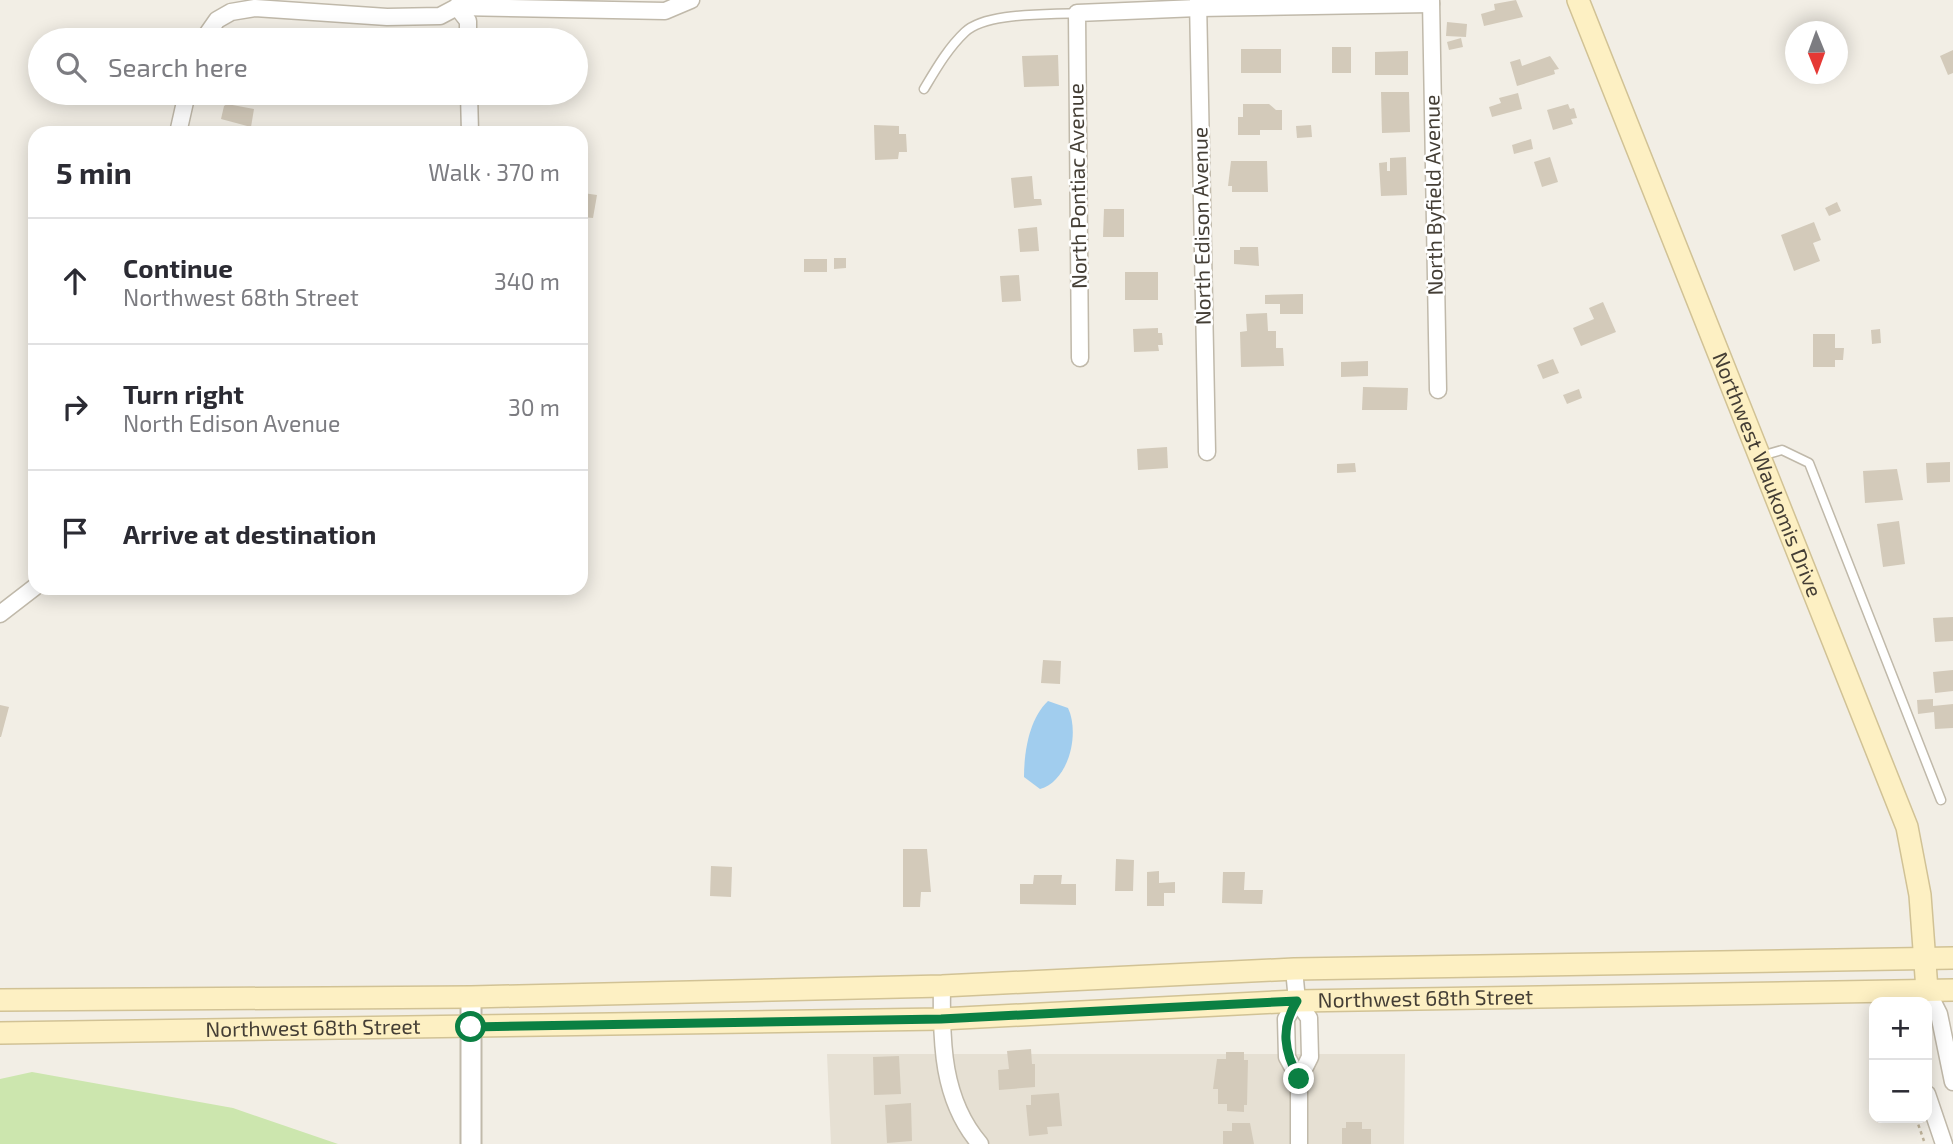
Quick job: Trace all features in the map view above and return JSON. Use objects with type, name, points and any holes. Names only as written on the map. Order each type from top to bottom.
[{"type":"main road","name":"Northwest Waukomis Drive","points":[[1578,0],[1907,827],[1920,895],[1926,958],[1924,996]]},
{"type":"main road","points":[[1926,958],[1953,958]]},
{"type":"main road","name":"Northwest 68th Street","points":[[0,1000],[471,997],[942,986],[1294,969],[1926,958]]},
{"type":"main road","points":[[1726,992],[1727,960]]},
{"type":"main road","points":[[1924,996],[1953,990]]},
{"type":"main road","name":"Northwest 68th Street","points":[[0,1033],[941,1019],[1297,1001],[1726,992],[1924,996]]},
{"type":"street","points":[[211,28],[217,20],[232,12],[255,8],[440,16],[459,3],[665,11],[691,0]]},
{"type":"street","points":[[1077,13],[1198,4],[1431,2]]},
{"type":"street","name":"North Byfield Avenue","points":[[1431,2],[1438,390]]},
{"type":"street","points":[[459,3],[468,21],[468,28]]},
{"type":"street","name":"North Edison Avenue","points":[[1198,4],[1207,452]]},
{"type":"street","name":"North Pontiac Avenue","points":[[1077,13],[1080,358]]},
{"type":"street","points":[[180,126],[184,105]]},
{"type":"street","points":[[469,105],[470,126]]},
{"type":"street","points":[[0,614],[28,592]]},
{"type":"street","points":[[1294,969],[1297,1001],[1309,1018],[1310,1057],[1299,1079],[1299,1144]]},
{"type":"street","points":[[942,986],[941,1019],[945,1066],[954,1104],[968,1130],[981,1144]]},
{"type":"street","points":[[1924,996],[1939,1014],[1953,1082]]},
{"type":"street","points":[[471,997],[471,1144]]},
{"type":"street","points":[[1297,1001],[1286,1019],[1287,1057],[1299,1079]]},
{"type":"street","points":[[1932,1109],[1944,1144]]},
{"type":"lane","points":[[924,89],[943,59],[967,30],[984,21],[1077,13]]},
{"type":"lane","points":[[1758,457],[1782,450],[1809,463],[1941,800]]},
{"type":"path","points":[[1918,1123],[1926,1144]]},
{"type":"shaded area","points":[[827,1054],[1405,1054],[1404,1144],[831,1144]]},
{"type":"green space","points":[[32,1072],[233,1108],[338,1144],[0,1144],[0,1079]]},
{"type":"water","points":[[1048,701],[1068,708],[1073,730],[1072,743],[1065,766],[1050,784],[1040,789],[1024,777],[1025,757],[1032,726]]},
{"type":"building","points":[[1516,0],[1523,17],[1484,26],[1481,14],[1495,10],[1494,4]]},
{"type":"building","points":[[1447,22],[1467,24],[1466,37],[1446,36]]},
{"type":"building","points":[[1461,38],[1463,47],[1449,50],[1447,42]]},
{"type":"building","points":[[1332,47],[1351,47],[1351,73],[1332,73]]},
{"type":"building","points":[[1241,49],[1281,49],[1281,73],[1241,73]]},
{"type":"building","points":[[1953,50],[1953,73],[1948,75],[1940,56]]},
{"type":"building","points":[[1408,51],[1408,75],[1375,75],[1375,52]]},
{"type":"building","points":[[1058,55],[1059,86],[1024,87],[1022,56]]},
{"type":"building","points":[[1550,56],[1559,69],[1554,70],[1555,74],[1517,86],[1510,62],[1520,59],[1522,66]]},
{"type":"building","points":[[1381,92],[1409,92],[1410,132],[1382,133]]},
{"type":"building","points":[[1518,93],[1522,109],[1492,117],[1489,107],[1501,103],[1499,98]]},
{"type":"building","points":[[1243,104],[1269,104],[1276,110],[1282,110],[1282,130],[1260,130],[1260,135],[1238,135],[1238,117],[1243,117]]},
{"type":"building","points":[[1568,104],[1570,109],[1574,108],[1577,118],[1571,119],[1573,124],[1553,130],[1547,110]]},
{"type":"building","points":[[224,106],[254,109],[251,126],[221,119]]},
{"type":"building","points":[[874,125],[899,126],[899,134],[906,134],[907,152],[899,152],[898,159],[875,160]]},
{"type":"building","points":[[1311,125],[1312,137],[1297,138],[1296,126]]},
{"type":"building","points":[[1531,139],[1533,149],[1514,154],[1512,145]]},
{"type":"building","points":[[1406,157],[1407,195],[1381,196],[1379,163],[1387,162],[1387,171],[1390,171],[1390,158]]},
{"type":"building","points":[[1550,157],[1558,182],[1542,187],[1534,162]]},
{"type":"building","points":[[1231,161],[1267,161],[1268,192],[1232,192],[1232,186],[1228,186]]},
{"type":"building","points":[[1032,176],[1034,199],[1041,199],[1042,205],[1014,208],[1011,178]]},
{"type":"building","points":[[588,194],[597,195],[593,218],[588,218]]},
{"type":"building","points":[[1837,202],[1841,211],[1829,216],[1825,208]]},
{"type":"building","points":[[1104,209],[1124,209],[1124,237],[1103,237]]},
{"type":"building","points":[[1814,222],[1821,240],[1813,243],[1820,261],[1794,271],[1781,235]]},
{"type":"building","points":[[1037,227],[1039,251],[1020,252],[1018,229]]},
{"type":"building","points":[[1240,247],[1258,247],[1259,266],[1234,264],[1234,250],[1240,250]]},
{"type":"building","points":[[834,258],[846,258],[846,268],[834,269]]},
{"type":"building","points":[[804,259],[827,259],[827,272],[804,272]]},
{"type":"building","points":[[1125,272],[1158,272],[1158,300],[1125,300]]},
{"type":"building","points":[[1019,275],[1021,301],[1002,302],[1000,276]]},
{"type":"building","points":[[1303,294],[1303,314],[1280,314],[1280,304],[1265,304],[1265,295]]},
{"type":"building","points":[[1603,302],[1616,332],[1581,346],[1573,328],[1594,319],[1589,308]]},
{"type":"building","points":[[1267,313],[1268,331],[1276,331],[1276,348],[1283,348],[1284,366],[1241,367],[1240,332],[1247,331],[1246,314]]},
{"type":"building","points":[[1158,328],[1158,333],[1162,333],[1163,345],[1158,345],[1159,351],[1134,352],[1133,329]]},
{"type":"building","points":[[1880,329],[1881,343],[1872,344],[1871,330]]},
{"type":"building","points":[[1813,334],[1835,334],[1835,348],[1844,348],[1843,360],[1835,360],[1835,367],[1813,367]]},
{"type":"building","points":[[1553,359],[1559,373],[1543,379],[1537,365]]},
{"type":"building","points":[[1368,361],[1368,376],[1341,377],[1341,362]]},
{"type":"building","points":[[1363,387],[1408,388],[1407,410],[1362,410]]},
{"type":"building","points":[[1579,389],[1582,398],[1567,404],[1563,395]]},
{"type":"building","points":[[1167,447],[1168,468],[1138,470],[1137,449]]},
{"type":"building","points":[[1950,462],[1950,482],[1927,483],[1926,463]]},
{"type":"building","points":[[1355,463],[1356,472],[1337,473],[1337,464]]},
{"type":"building","points":[[1897,469],[1903,500],[1865,503],[1863,471]]},
{"type":"building","points":[[1899,521],[1905,564],[1883,567],[1877,524]]},
{"type":"building","points":[[1953,617],[1953,641],[1935,642],[1933,618]]},
{"type":"building","points":[[1043,660],[1061,661],[1060,684],[1041,683]]},
{"type":"building","points":[[1953,670],[1953,691],[1935,693],[1933,672]]},
{"type":"building","points":[[1933,699],[1933,706],[1953,704],[1953,728],[1935,729],[1934,712],[1918,714],[1917,700]]},
{"type":"building","points":[[0,705],[9,707],[1,737],[0,737]]},
{"type":"building","points":[[903,849],[927,849],[931,892],[921,892],[920,907],[903,907]]},
{"type":"building","points":[[1116,859],[1134,860],[1133,891],[1115,891]]},
{"type":"building","points":[[711,866],[732,867],[731,897],[710,896]]},
{"type":"building","points":[[1159,871],[1159,883],[1175,882],[1175,893],[1164,893],[1164,906],[1147,906],[1147,872]]},
{"type":"building","points":[[1223,872],[1245,872],[1244,890],[1263,890],[1262,904],[1222,903]]},
{"type":"building","points":[[1034,875],[1062,875],[1061,884],[1076,884],[1076,905],[1020,904],[1020,884],[1033,884]]},
{"type":"building","points":[[1031,1049],[1032,1064],[1035,1064],[1035,1087],[999,1090],[998,1070],[1009,1069],[1007,1051]]},
{"type":"building","points":[[1226,1052],[1244,1052],[1244,1060],[1248,1060],[1247,1105],[1244,1105],[1244,1112],[1227,1111],[1227,1104],[1218,1104],[1218,1089],[1213,1089],[1217,1059],[1226,1059]]},
{"type":"building","points":[[899,1056],[901,1094],[874,1095],[873,1057]]},
{"type":"building","points":[[1059,1093],[1062,1126],[1047,1127],[1048,1134],[1029,1136],[1026,1105],[1031,1105],[1031,1095]]},
{"type":"building","points":[[911,1103],[912,1141],[887,1143],[885,1105]]},
{"type":"building","points":[[1346,1122],[1362,1122],[1362,1129],[1371,1129],[1371,1144],[1342,1144],[1342,1128],[1346,1128]]},
{"type":"building","points":[[1232,1123],[1250,1123],[1254,1144],[1223,1144],[1223,1131],[1232,1131]]},
{"type":"route","points":[[471,1027],[941,1019],[1297,1001],[1286,1019],[1287,1057],[1299,1079]]}]
